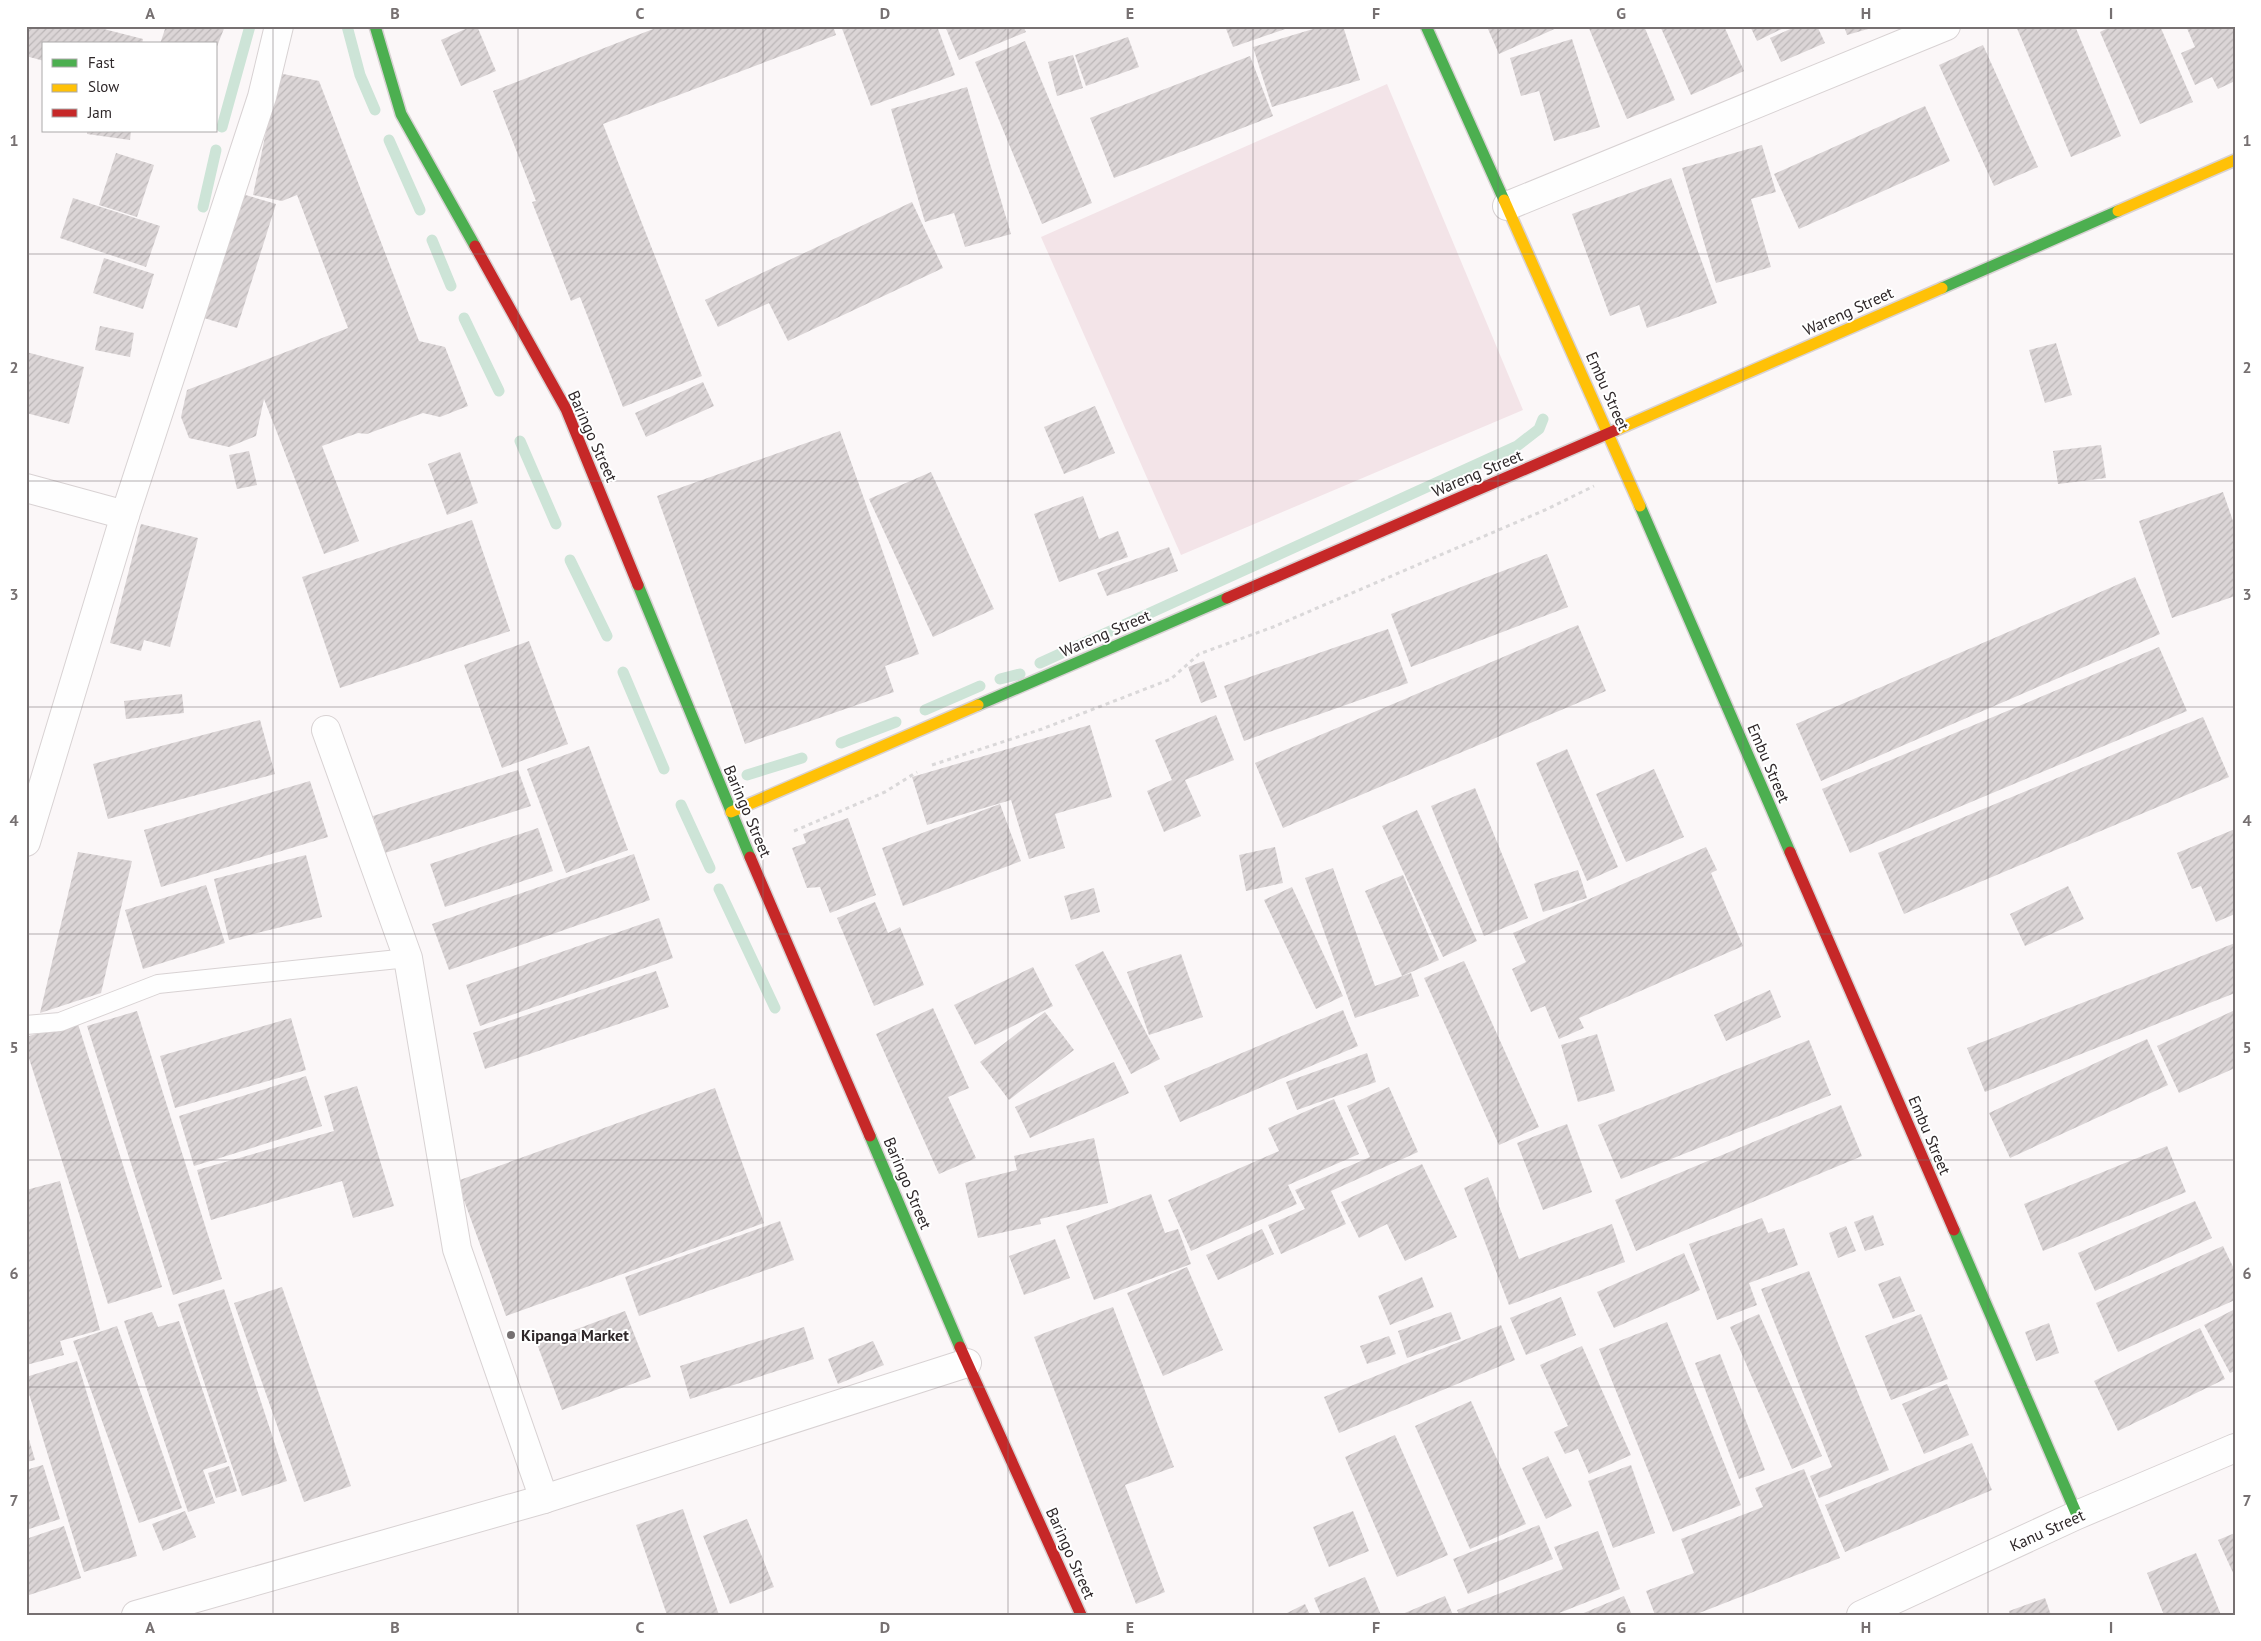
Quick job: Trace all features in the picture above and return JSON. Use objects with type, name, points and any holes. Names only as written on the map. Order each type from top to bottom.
[{"type":"street","points":[[26,842],[125,516],[262,97],[279,26]]},
{"type":"street","name":"Baringo Street","points":[[375,26],[401,114],[566,410],[731,812],[968,1363],[1081,1615]]},
{"type":"street","name":"Embu Street","points":[[1426,26],[1609,433],[2077,1516]]},
{"type":"street","points":[[1507,206],[1946,26]]},
{"type":"street","name":"Wareng Street","points":[[731,812],[2235,160]]},
{"type":"street","points":[[26,488],[125,516]]},
{"type":"street","points":[[326,730],[408,958],[457,1249],[544,1499]]},
{"type":"street","points":[[136,1615],[544,1499],[968,1363]]},
{"type":"street","name":"Kanu Street","points":[[1861,1615],[2077,1516],[2235,1448]]},
{"type":"lane","points":[[26,1025],[60,1022],[158,984],[408,958]]},
{"type":"path","points":[[931,766],[1042,729],[1171,679],[1199,654],[1291,619],[1544,510],[1625,471]]},
{"type":"path","points":[[794,831],[885,792],[922,769]]},
{"type":"shaded area","points":[[1387,84],[1523,410],[1181,555],[1041,237]]},
{"type":"building","points":[[26,26],[92,26],[143,39],[142,42],[42,42],[42,60],[26,56]]},
{"type":"building","points":[[166,26],[225,26],[218,44],[218,42],[161,42]]},
{"type":"building","points":[[472,26],[477,26],[496,71],[461,86],[441,40]]},
{"type":"building","points":[[661,26],[833,26],[836,35],[603,124],[702,376],[623,407],[580,297],[571,301],[532,202],[536,201],[493,91]]},
{"type":"building","points":[[841,26],[937,26],[955,75],[871,106]]},
{"type":"building","points":[[945,26],[1023,26],[1026,32],[959,60]]},
{"type":"building","points":[[1225,26],[1291,26],[1291,27],[1233,47]]},
{"type":"building","points":[[1323,26],[1343,26],[1360,80],[1272,107],[1253,47]]},
{"type":"building","points":[[1494,26],[1561,26],[1499,54],[1488,29]]},
{"type":"building","points":[[1588,26],[1644,26],[1675,100],[1627,119]]},
{"type":"building","points":[[1660,26],[1724,26],[1744,71],[1691,95]]},
{"type":"building","points":[[1750,26],[1788,26],[1757,41]]},
{"type":"building","points":[[1797,26],[1817,26],[1825,43],[1781,62],[1770,38]]},
{"type":"building","points":[[1844,26],[1875,26],[1875,27],[1847,35]]},
{"type":"building","points":[[2016,26],[2075,26],[2121,136],[2071,157]]},
{"type":"building","points":[[2112,26],[2160,26],[2193,102],[2140,124],[2100,32]]},
{"type":"building","points":[[2186,26],[2235,26],[2235,81],[2218,89],[2212,77],[2195,85],[2181,53],[2195,47]]},
{"type":"building","points":[[1128,37],[1139,67],[1086,86],[1075,55]]},
{"type":"building","points":[[1572,39],[1600,127],[1554,141],[1539,91],[1521,96],[1510,58]]},
{"type":"building","points":[[1025,41],[1092,203],[1042,224],[975,62]]},
{"type":"building","points":[[1983,45],[2038,167],[1994,186],[1939,65]]},
{"type":"building","points":[[1073,55],[1083,88],[1057,96],[1048,62]]},
{"type":"building","points":[[1250,56],[1273,116],[1114,178],[1090,118]]},
{"type":"building","points":[[278,73],[319,81],[419,341],[445,347],[468,406],[440,417],[423,413],[367,434],[358,433],[322,446],[359,541],[324,554],[264,399],[256,436],[229,447],[189,438],[181,417],[187,390],[348,328],[297,195],[282,201],[253,195]]},
{"type":"building","points":[[967,87],[1011,234],[965,247],[954,213],[925,222],[891,109]]},
{"type":"building","points":[[1925,106],[1950,161],[1799,229],[1774,174]]},
{"type":"building","points":[[87,132],[131,132],[130,140],[87,134]]},
{"type":"building","points":[[1762,145],[1776,192],[1751,199],[1771,267],[1716,283],[1682,168]]},
{"type":"building","points":[[116,153],[154,165],[137,217],[99,205]]},
{"type":"building","points":[[1671,178],[1717,303],[1647,328],[1639,305],[1610,316],[1572,214]]},
{"type":"building","points":[[242,194],[276,204],[237,328],[204,318]]},
{"type":"building","points":[[73,198],[160,226],[146,267],[60,238]]},
{"type":"building","points":[[912,202],[943,268],[788,341],[769,303],[718,327],[705,300]]},
{"type":"building","points":[[104,258],[154,274],[143,309],[93,293]]},
{"type":"building","points":[[100,326],[134,333],[130,357],[95,350]]},
{"type":"building","points":[[2056,343],[2072,395],[2045,403],[2029,350]]},
{"type":"building","points":[[26,352],[84,367],[69,424],[26,413]]},
{"type":"building","points":[[703,382],[714,406],[646,437],[635,413]]},
{"type":"building","points":[[1095,406],[1115,453],[1064,474],[1044,427]]},
{"type":"building","points":[[840,431],[919,654],[885,666],[894,692],[745,744],[657,496]]},
{"type":"building","points":[[2101,445],[2106,478],[2058,484],[2053,451]]},
{"type":"building","points":[[249,451],[257,485],[237,489],[229,455]]},
{"type":"building","points":[[460,452],[478,503],[447,515],[428,464]]},
{"type":"building","points":[[931,472],[994,609],[933,637],[869,499]]},
{"type":"building","points":[[2223,492],[2235,527],[2235,596],[2172,618],[2139,521]]},
{"type":"building","points":[[1083,496],[1099,539],[1118,531],[1128,557],[1059,582],[1034,514]]},
{"type":"building","points":[[472,520],[510,631],[340,688],[302,577]]},
{"type":"building","points":[[141,524],[198,538],[170,647],[144,640],[141,651],[110,643]]},
{"type":"building","points":[[1169,547],[1178,571],[1107,596],[1097,573]]},
{"type":"building","points":[[1547,554],[1568,607],[1411,667],[1391,614]]},
{"type":"building","points":[[2135,577],[2160,634],[1821,781],[1796,724]]},
{"type":"building","points":[[1578,625],[1606,691],[1283,828],[1255,763]]},
{"type":"building","points":[[1388,629],[1408,683],[1244,741],[1224,686]]},
{"type":"building","points":[[529,641],[568,744],[502,768],[464,665]]},
{"type":"building","points":[[2159,647],[2187,711],[1850,853],[1822,789]]},
{"type":"building","points":[[1204,661],[1217,697],[1201,703],[1188,667]]},
{"type":"building","points":[[182,694],[184,713],[126,719],[124,701]]},
{"type":"building","points":[[1216,715],[1234,760],[1185,780],[1201,816],[1164,832],[1147,791],[1172,780],[1155,740]]},
{"type":"building","points":[[2203,717],[2229,777],[1904,914],[1878,853]]},
{"type":"building","points":[[260,720],[275,774],[108,819],[93,764]]},
{"type":"building","points":[[1090,725],[1112,797],[1055,814],[1065,848],[1029,859],[1011,800],[927,825],[912,777]]},
{"type":"building","points":[[589,746],[628,850],[566,873],[527,769]]},
{"type":"building","points":[[1567,749],[1618,867],[1587,881],[1536,763]]},
{"type":"building","points":[[1654,769],[1684,837],[1626,862],[1596,794]]},
{"type":"building","points":[[518,770],[531,806],[385,853],[373,816]]},
{"type":"building","points":[[310,781],[328,837],[161,887],[144,830]]},
{"type":"building","points":[[1475,788],[1528,918],[1484,936],[1431,806]]},
{"type":"building","points":[[1000,804],[1021,861],[903,906],[882,848]]},
{"type":"building","points":[[1417,810],[1477,941],[1443,957],[1382,826]]},
{"type":"building","points":[[848,818],[876,895],[830,913],[820,887],[807,888],[792,848],[806,843],[803,834]]},
{"type":"building","points":[[538,828],[553,871],[445,907],[430,864]]},
{"type":"building","points":[[2235,829],[2235,914],[2216,922],[2201,886],[2192,889],[2177,853]]},
{"type":"building","points":[[1275,847],[1283,883],[1246,891],[1239,855]]},
{"type":"building","points":[[1706,847],[1717,870],[1711,873],[1743,946],[1579,1018],[1584,1028],[1559,1039],[1545,1006],[1531,1012],[1512,969],[1526,962],[1513,933]]},
{"type":"building","points":[[78,852],[132,861],[101,993],[40,1013]]},
{"type":"building","points":[[634,854],[650,900],[449,970],[432,924]]},
{"type":"building","points":[[306,855],[322,917],[229,940],[214,879]]},
{"type":"building","points":[[1333,868],[1375,986],[1411,973],[1419,996],[1355,1018],[1305,878]]},
{"type":"building","points":[[1578,870],[1587,898],[1543,912],[1534,884]]},
{"type":"building","points":[[1403,875],[1439,960],[1402,976],[1365,891]]},
{"type":"building","points":[[206,885],[225,943],[143,969],[125,910]]},
{"type":"building","points":[[2068,886],[2084,919],[2025,946],[2010,914]]},
{"type":"building","points":[[1292,887],[1343,996],[1316,1009],[1264,900]]},
{"type":"building","points":[[1094,888],[1100,912],[1071,920],[1064,896]]},
{"type":"building","points":[[875,902],[888,933],[900,927],[924,985],[874,1006],[837,918]]},
{"type":"building","points":[[659,918],[673,958],[480,1026],[466,985]]},
{"type":"building","points":[[2235,943],[2235,993],[1985,1092],[1967,1048]]},
{"type":"building","points":[[1103,951],[1160,1059],[1131,1074],[1075,965]]},
{"type":"building","points":[[1181,954],[1203,1017],[1149,1035],[1127,972]]},
{"type":"building","points":[[1464,961],[1539,1127],[1499,1145],[1424,978]]},
{"type":"building","points":[[1033,967],[1053,1006],[975,1045],[954,1005]]},
{"type":"building","points":[[656,971],[669,1007],[485,1069],[473,1033]]},
{"type":"building","points":[[1770,990],[1781,1017],[1726,1041],[1714,1015]]},
{"type":"building","points":[[933,1008],[969,1088],[948,1097],[976,1158],[939,1174],[876,1034]]},
{"type":"building","points":[[1343,1010],[1358,1046],[1180,1122],[1164,1086]]},
{"type":"building","points":[[2235,1010],[2235,1068],[2179,1093],[2157,1046]]},
{"type":"building","points":[[137,1011],[222,1279],[173,1295],[87,1026]]},
{"type":"building","points":[[1045,1012],[1074,1050],[1009,1100],[980,1062]]},
{"type":"building","points":[[291,1018],[306,1070],[175,1108],[160,1056]]},
{"type":"building","points":[[77,1021],[162,1287],[108,1304],[26,1049],[26,1037]]},
{"type":"building","points":[[1597,1034],[1615,1091],[1578,1102],[1561,1045]]},
{"type":"building","points":[[2147,1039],[2168,1085],[2010,1158],[1989,1113]]},
{"type":"building","points":[[1809,1040],[1831,1095],[1621,1179],[1598,1125]]},
{"type":"building","points":[[1367,1053],[1376,1082],[1297,1110],[1286,1082]]},
{"type":"building","points":[[1114,1062],[1129,1093],[1030,1138],[1015,1107]]},
{"type":"building","points":[[306,1076],[322,1126],[194,1166],[179,1116]]},
{"type":"building","points":[[357,1086],[394,1206],[353,1218],[342,1181],[211,1220],[197,1170],[334,1131],[324,1096]]},
{"type":"building","points":[[1389,1087],[1418,1152],[1331,1191],[1346,1224],[1281,1254],[1268,1225],[1305,1209],[1295,1190],[1370,1157],[1347,1106]]},
{"type":"building","points":[[715,1088],[764,1223],[506,1316],[457,1181]]},
{"type":"building","points":[[1334,1099],[1359,1154],[1288,1185],[1297,1204],[1191,1251],[1168,1200],[1279,1151],[1268,1128]]},
{"type":"building","points":[[1841,1105],[1862,1156],[1636,1251],[1615,1200]]},
{"type":"building","points":[[1567,1124],[1592,1192],[1543,1210],[1517,1143]]},
{"type":"building","points":[[1094,1138],[1108,1203],[1040,1219],[1041,1224],[978,1238],[965,1183],[1017,1170],[1014,1156]]},
{"type":"building","points":[[2167,1146],[2186,1192],[2043,1251],[2024,1204]]},
{"type":"building","points":[[1422,1164],[1457,1237],[1405,1261],[1387,1224],[1359,1238],[1341,1202]]},
{"type":"building","points":[[1488,1177],[1519,1259],[1612,1224],[1625,1262],[1509,1305],[1464,1188]]},
{"type":"building","points":[[60,1181],[100,1330],[60,1341],[64,1355],[26,1365],[26,1190]]},
{"type":"building","points":[[1151,1194],[1165,1233],[1178,1229],[1191,1264],[1094,1300],[1066,1226]]},
{"type":"building","points":[[2195,1201],[2212,1238],[2095,1291],[2078,1253]]},
{"type":"building","points":[[1873,1215],[1884,1245],[1865,1251],[1854,1222]]},
{"type":"building","points":[[1762,1218],[1768,1233],[1784,1228],[1798,1265],[1749,1283],[1757,1305],[1717,1320],[1689,1244]]},
{"type":"building","points":[[780,1221],[794,1260],[639,1316],[625,1277]]},
{"type":"building","points":[[1846,1226],[1856,1251],[1838,1258],[1829,1233]]},
{"type":"building","points":[[1262,1229],[1274,1254],[1218,1280],[1206,1255]]},
{"type":"building","points":[[1055,1239],[1070,1278],[1024,1295],[1009,1256]]},
{"type":"building","points":[[2223,1246],[2235,1271],[2235,1300],[2118,1352],[2096,1303]]},
{"type":"building","points":[[1684,1253],[1700,1290],[1614,1328],[1597,1292]]},
{"type":"building","points":[[1187,1267],[1223,1350],[1163,1376],[1127,1293]]},
{"type":"building","points":[[1809,1271],[1889,1470],[1819,1498],[1810,1476],[1832,1467],[1761,1289]]},
{"type":"building","points":[[1900,1276],[1915,1311],[1893,1319],[1878,1284]]},
{"type":"building","points":[[1422,1277],[1434,1307],[1390,1325],[1378,1296]]},
{"type":"building","points":[[282,1287],[351,1486],[304,1502],[234,1303]]},
{"type":"building","points":[[224,1289],[287,1481],[242,1496],[178,1304]]},
{"type":"building","points":[[1561,1297],[1576,1335],[1526,1355],[1510,1318]]},
{"type":"building","points":[[1113,1307],[1174,1467],[1125,1485],[1165,1592],[1136,1604],[1034,1337]]},
{"type":"building","points":[[2235,1309],[2235,1371],[2230,1373],[2204,1325]]},
{"type":"building","points":[[625,1311],[651,1377],[562,1410],[537,1344]]},
{"type":"building","points":[[152,1312],[158,1327],[179,1321],[227,1462],[203,1470],[215,1503],[188,1512],[124,1321]]},
{"type":"building","points":[[1451,1312],[1461,1339],[1407,1358],[1398,1331]]},
{"type":"building","points":[[1759,1314],[1822,1456],[1792,1469],[1730,1327]]},
{"type":"building","points":[[1921,1314],[1948,1379],[1891,1400],[1865,1336]]},
{"type":"building","points":[[1667,1322],[1741,1505],[1673,1532],[1599,1349]]},
{"type":"building","points":[[2049,1323],[2059,1353],[2036,1361],[2025,1332]]},
{"type":"building","points":[[1501,1325],[1515,1360],[1339,1433],[1324,1397]]},
{"type":"building","points":[[117,1326],[182,1508],[139,1523],[73,1341]]},
{"type":"building","points":[[804,1327],[814,1359],[690,1399],[680,1366]]},
{"type":"building","points":[[2200,1328],[2225,1379],[2118,1431],[2094,1381]]},
{"type":"building","points":[[1389,1336],[1396,1354],[1367,1364],[1360,1346]]},
{"type":"building","points":[[873,1341],[884,1365],[838,1384],[828,1359]]},
{"type":"building","points":[[1582,1346],[1631,1455],[1589,1474],[1578,1449],[1565,1454],[1554,1432],[1568,1426],[1540,1365]]},
{"type":"building","points":[[1720,1354],[1765,1470],[1739,1479],[1695,1363]]},
{"type":"building","points":[[77,1361],[137,1556],[84,1572],[26,1384],[26,1377]]},
{"type":"building","points":[[1947,1384],[1969,1435],[1924,1454],[1902,1404]]},
{"type":"building","points":[[1471,1401],[1526,1524],[1470,1549],[1415,1426]]},
{"type":"building","points":[[26,1429],[35,1460],[26,1462]]},
{"type":"building","points":[[1395,1435],[1448,1555],[1397,1577],[1345,1457]]},
{"type":"building","points":[[1972,1443],[1992,1490],[1845,1552],[1825,1505]]},
{"type":"building","points":[[1548,1456],[1572,1506],[1546,1519],[1522,1468]]},
{"type":"building","points":[[43,1465],[60,1519],[26,1530],[26,1470]]},
{"type":"building","points":[[1631,1465],[1655,1533],[1613,1548],[1588,1481]]},
{"type":"building","points":[[229,1466],[237,1491],[216,1498],[208,1473]]},
{"type":"building","points":[[1804,1469],[1840,1558],[1694,1615],[1655,1615],[1646,1591],[1694,1573],[1681,1539],[1763,1507],[1755,1488]]},
{"type":"building","points":[[683,1509],[719,1615],[667,1615],[636,1525]]},
{"type":"building","points":[[185,1511],[196,1537],[163,1551],[152,1524]]},
{"type":"building","points":[[1353,1511],[1369,1551],[1329,1567],[1313,1527]]},
{"type":"building","points":[[747,1519],[774,1587],[730,1604],[703,1536]]},
{"type":"building","points":[[1539,1525],[1553,1559],[1468,1594],[1453,1559]]},
{"type":"building","points":[[64,1526],[81,1578],[26,1596],[26,1539]]},
{"type":"building","points":[[1598,1531],[1620,1589],[1554,1615],[1459,1615],[1457,1610],[1563,1569],[1554,1547]]},
{"type":"building","points":[[2235,1533],[2235,1577],[2218,1540]]},
{"type":"building","points":[[2196,1553],[2221,1615],[2164,1615],[2147,1573]]},
{"type":"building","points":[[1365,1577],[1381,1615],[1321,1615],[1314,1598]]},
{"type":"building","points":[[1445,1596],[1453,1615],[1400,1615]]},
{"type":"building","points":[[1624,1596],[1632,1615],[1579,1615]]},
{"type":"building","points":[[2045,1598],[2051,1615],[2010,1615],[2009,1611]]},
{"type":"building","points":[[1305,1604],[1310,1615],[1283,1615]]},
{"type":"waterway","points":[[222,127],[250,26]]},
{"type":"waterway","points":[[347,26],[360,75],[375,110]]},
{"type":"waterway","points":[[389,140],[420,210]]},
{"type":"waterway","points":[[203,207],[216,150]]},
{"type":"waterway","points":[[432,240],[451,286]]},
{"type":"waterway","points":[[464,318],[499,391]]},
{"type":"waterway","points":[[1040,663],[1517,446],[1539,429],[1543,419]]},
{"type":"waterway","points":[[520,441],[556,524]]},
{"type":"waterway","points":[[570,560],[607,636]]},
{"type":"waterway","points":[[623,672],[664,769]]},
{"type":"waterway","points":[[1000,679],[1020,674]]},
{"type":"waterway","points":[[925,710],[980,686]]},
{"type":"waterway","points":[[841,743],[896,722]]},
{"type":"waterway","points":[[747,775],[802,758]]},
{"type":"waterway","points":[[681,805],[710,868]]},
{"type":"waterway","points":[[719,889],[775,1008]]},
{"type":"traffic: fast","points":[[375,26],[401,114],[475,246]]},
{"type":"traffic: fast","points":[[1426,26],[1504,200]]},
{"type":"traffic: fast","points":[[1942,288],[2118,211]]},
{"type":"traffic: fast","points":[[1640,506],[1790,852]]},
{"type":"traffic: fast","points":[[638,585],[750,857]]},
{"type":"traffic: fast","points":[[978,705],[1227,598]]},
{"type":"traffic: fast","points":[[870,1136],[960,1347]]},
{"type":"traffic: fast","points":[[1954,1230],[2077,1515]]},
{"type":"traffic: slow","points":[[2118,211],[2235,160]]},
{"type":"traffic: slow","points":[[1504,200],[1640,506]]},
{"type":"traffic: slow","points":[[1616,430],[1942,288]]},
{"type":"traffic: slow","points":[[731,812],[978,705]]},
{"type":"traffic: jam","points":[[475,246],[566,409],[638,585]]},
{"type":"traffic: jam","points":[[1227,598],[1616,430]]},
{"type":"traffic: jam","points":[[1790,852],[1954,1230]]},
{"type":"traffic: jam","points":[[750,857],[870,1136]]},
{"type":"traffic: jam","points":[[960,1347],[1081,1615]]},
{"type":"place","name":"Kipanga Market","points":[[511,1335]]}]
